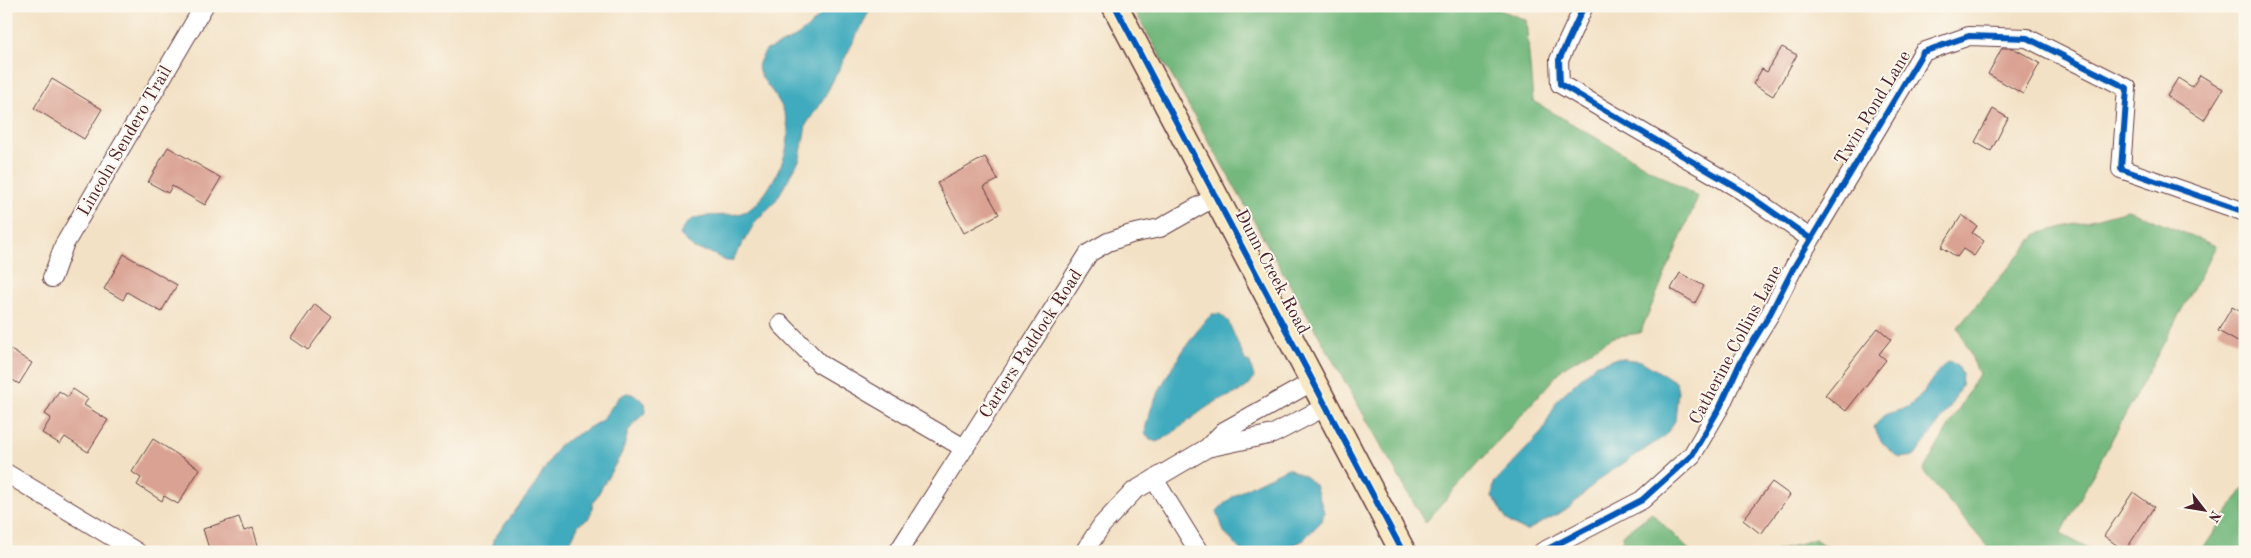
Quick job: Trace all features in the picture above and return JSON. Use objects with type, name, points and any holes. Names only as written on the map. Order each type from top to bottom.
[{"type":"street","name":"Lincoln Sendero Trail","points":[[52,278],[64,245],[204,6]]},
{"type":"street","name":"Dunn Creek Road","points":[[1115,6],[1403,552]]},
{"type":"street","points":[[1584,6],[1559,60],[1560,84],[1741,190],[1811,240]]},
{"type":"street","name":"Twin Pond Lane","points":[[1811,240],[1923,52],[1969,36],[2027,38],[2127,88],[2120,169],[2245,212]]},
{"type":"street","name":"Carters Paddock Road","points":[[898,552],[1089,253],[1108,242],[1131,234],[1160,228],[1215,197]]},
{"type":"street","name":"Catherine Collins Lane","points":[[1542,552],[1642,500],[1692,455],[1720,407],[1744,356],[1770,314],[1794,267],[1811,240]]},
{"type":"street","points":[[781,324],[820,364],[964,448]]},
{"type":"street","points":[[1084,552],[1102,525],[1134,491],[1207,448],[1224,431],[1312,382]]},
{"type":"street","points":[[1207,448],[1273,434],[1325,407]]},
{"type":"street","points":[[6,473],[137,552]]},
{"type":"street","points":[[1154,479],[1199,552]]},
{"type":"green space","points":[[1132,6],[1490,6],[1526,20],[1533,101],[1698,197],[1640,333],[1613,337],[1564,367],[1425,523]]},
{"type":"green space","points":[[2128,210],[2216,246],[2061,534],[2095,552],[1992,552],[1923,471],[1979,374],[1958,327],[2037,234]]},
{"type":"green space","points":[[2245,486],[2245,552],[2201,552]]},
{"type":"green space","points":[[1652,513],[1691,552],[1624,552],[1622,535]]},
{"type":"green space","points":[[1815,539],[1833,552],[1774,552]]},
{"type":"water","points":[[828,6],[872,6],[825,96],[806,125],[800,159],[775,202],[756,221],[732,261],[726,261],[709,252],[694,249],[680,235],[685,225],[701,217],[731,215],[750,209],[763,196],[774,180],[786,151],[788,142],[787,124],[781,106],[760,74],[759,63],[766,50],[785,43],[801,33]]},
{"type":"water","points":[[1212,314],[1220,314],[1228,321],[1245,360],[1250,363],[1254,377],[1244,389],[1219,400],[1157,442],[1151,440],[1145,433],[1153,404],[1161,387],[1181,353]]},
{"type":"water","points":[[1617,358],[1641,361],[1676,382],[1678,391],[1675,421],[1665,436],[1598,480],[1569,508],[1526,531],[1513,524],[1507,520],[1498,503],[1492,497],[1494,483],[1542,432],[1558,399],[1595,365]]},
{"type":"water","points":[[1949,361],[1958,366],[1962,374],[1961,386],[1950,407],[1915,456],[1900,458],[1884,445],[1874,427],[1883,416],[1912,404],[1922,394],[1939,370]]},
{"type":"water","points":[[627,393],[635,395],[645,403],[646,412],[634,423],[628,432],[623,451],[593,503],[588,519],[579,524],[565,552],[493,552],[493,540],[535,485],[559,445],[602,420],[619,397]]},
{"type":"water","points":[[1288,468],[1306,477],[1315,485],[1324,512],[1322,521],[1302,541],[1280,552],[1242,552],[1224,532],[1217,511],[1241,491]]},
{"type":"building","points":[[1782,47],[1797,55],[1773,96],[1753,84],[1762,69],[1767,72]]},
{"type":"building","points":[[2002,48],[2013,48],[2040,63],[2023,94],[1988,74]]},
{"type":"building","points":[[2200,75],[2223,89],[2204,120],[2167,96],[2178,78],[2192,87]]},
{"type":"building","points":[[52,79],[102,109],[84,139],[34,108]]},
{"type":"building","points":[[1993,109],[2008,118],[1991,151],[1975,142]]},
{"type":"building","points":[[168,147],[221,178],[205,205],[172,186],[168,193],[148,182]]},
{"type":"building","points":[[985,157],[998,180],[984,187],[999,214],[964,233],[937,183]]},
{"type":"building","points":[[1962,215],[1977,226],[1972,233],[1984,241],[1974,256],[1963,249],[1957,257],[1941,247]]},
{"type":"building","points":[[124,254],[177,285],[161,312],[127,292],[123,300],[104,289]]},
{"type":"building","points":[[1680,273],[1704,286],[1695,303],[1671,289]]},
{"type":"building","points":[[315,304],[332,317],[308,350],[291,338]]},
{"type":"building","points":[[2232,307],[2245,314],[2245,346],[2218,331]]},
{"type":"building","points":[[1878,328],[1891,339],[1879,354],[1886,360],[1846,411],[1825,395]]},
{"type":"building","points":[[6,347],[32,363],[19,384],[6,376]]},
{"type":"building","points":[[73,389],[88,399],[84,405],[108,420],[88,452],[65,437],[60,444],[42,433],[51,418],[45,414],[59,391],[68,397]]},
{"type":"building","points":[[153,439],[200,469],[178,504],[164,496],[162,501],[137,485],[141,478],[132,472]]},
{"type":"building","points":[[1772,482],[1790,495],[1761,534],[1743,520]]},
{"type":"building","points":[[2133,492],[2154,507],[2125,551],[2104,536]]},
{"type":"building","points":[[239,517],[244,531],[253,528],[260,552],[210,552],[203,529]]},
{"type":"cycle path","points":[[1115,6],[1403,552]]},
{"type":"cycle path","points":[[1542,552],[1642,500],[1692,455],[1720,407],[1740,363],[1770,314],[1811,239],[1741,190],[1560,84],[1559,60],[1584,6]]},
{"type":"cycle path","points":[[1811,239],[1923,52],[1969,36],[2027,38],[2127,88],[2121,169],[2245,212]]}]
